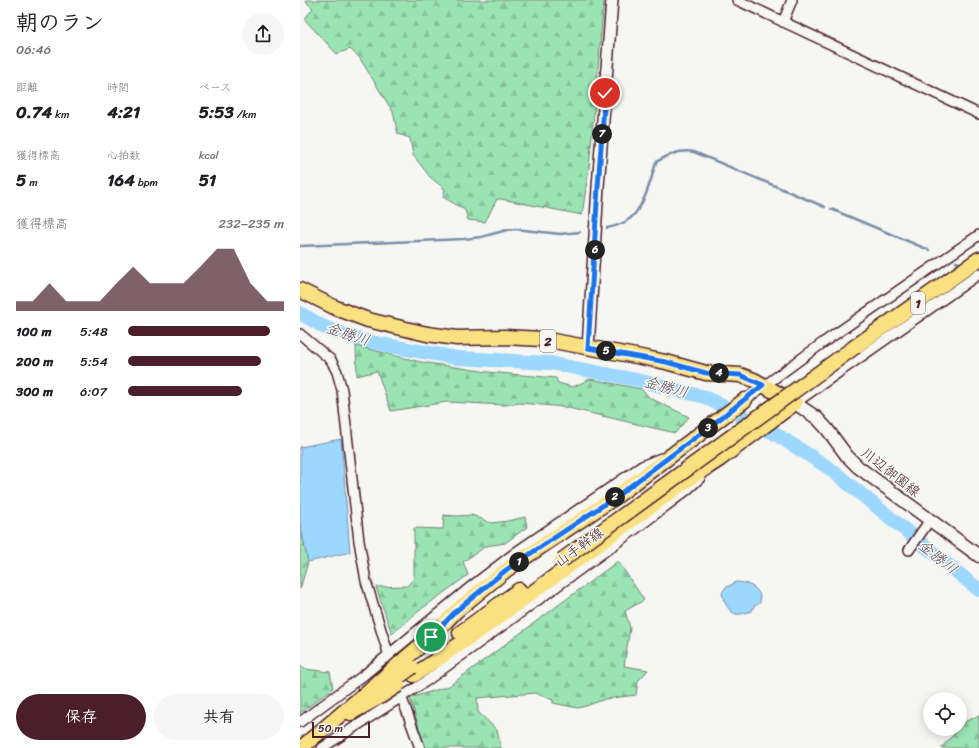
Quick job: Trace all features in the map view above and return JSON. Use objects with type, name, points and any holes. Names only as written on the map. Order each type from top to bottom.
[{"type":"main road","name":"山手幹線","points":[[301,748],[411,666],[562,560],[856,346],[979,259]]},
{"type":"main road","name":"2","points":[[300,290],[336,308],[368,320],[427,334],[457,338],[526,338],[666,362],[706,373],[740,375],[763,385],[795,403]]},
{"type":"main road","points":[[411,666],[431,637],[456,611],[501,574],[617,496],[745,400]]},
{"type":"main road","points":[[411,666],[485,627],[683,483],[720,459],[795,403]]},
{"type":"main road","name":"川辺御園線","points":[[795,403],[817,418],[847,456],[858,467],[979,556]]},
{"type":"main road","points":[[301,748],[376,692]]},
{"type":"street","points":[[588,348],[612,0]]},
{"type":"street","points":[[736,0],[979,114]]},
{"type":"street","points":[[783,22],[792,0]]},
{"type":"street","points":[[745,400],[763,385],[979,235]]},
{"type":"street","points":[[795,403],[979,274]]},
{"type":"street","points":[[300,334],[331,360],[337,372],[342,390],[359,541],[366,581],[401,697],[420,748]]},
{"type":"street","points":[[300,722],[346,689],[473,585],[516,552],[642,466],[674,453]]},
{"type":"street","points":[[322,748],[425,682],[637,528],[687,490],[720,459]]},
{"type":"street","points":[[909,550],[930,520]]},
{"type":"green space","points":[[305,0],[604,0],[589,168],[582,215],[497,199],[485,222],[468,220],[465,210],[443,197],[445,189],[430,177],[413,155],[410,138],[398,134],[393,112],[359,57],[350,49],[337,54],[304,19],[313,9]]},
{"type":"green space","points":[[356,346],[421,362],[488,372],[556,378],[558,383],[573,387],[590,379],[641,389],[650,398],[689,417],[675,433],[564,407],[520,403],[505,405],[447,402],[391,411],[377,371],[357,376]]},
{"type":"green space","points":[[444,515],[472,515],[491,523],[525,517],[527,527],[505,543],[486,546],[463,562],[468,575],[420,610],[392,634],[376,587],[407,586],[414,578],[414,528],[443,529]]},
{"type":"green space","points":[[300,523],[308,562],[300,589]]},
{"type":"green space","points":[[618,561],[644,600],[625,611],[630,628],[624,666],[648,670],[638,681],[636,695],[605,699],[578,708],[553,703],[553,700],[535,693],[477,698],[478,712],[497,730],[501,748],[425,748],[410,698],[449,686]]},
{"type":"green space","points":[[300,666],[305,669],[330,672],[333,688],[300,713]]},
{"type":"green space","points":[[979,716],[979,748],[941,748],[952,736],[967,736],[967,721]]},
{"type":"water","points":[[341,439],[350,552],[308,562],[300,523],[300,447]]},
{"type":"water","points":[[736,582],[751,586],[759,593],[760,602],[754,606],[752,611],[736,614],[733,613],[726,605],[722,593],[725,588]]},
{"type":"waterway","points":[[607,228],[625,222],[637,211],[652,178],[656,162],[670,155],[684,151],[694,152],[825,207]]},
{"type":"waterway","points":[[831,209],[929,250]]},
{"type":"waterway","points":[[300,246],[464,239],[481,237],[515,229],[560,234],[580,232]]},
{"type":"waterway","points":[[956,262],[962,264]]},
{"type":"waterway","name":"金勝川","points":[[300,313],[324,327],[353,338],[385,345],[457,358],[550,363],[637,380],[705,397],[774,433],[829,468],[979,590]]},
{"type":"route","points":[[431,637],[456,611],[506,570],[617,496],[763,385],[740,375],[728,373],[706,373],[666,362],[588,348],[605,93]]}]
